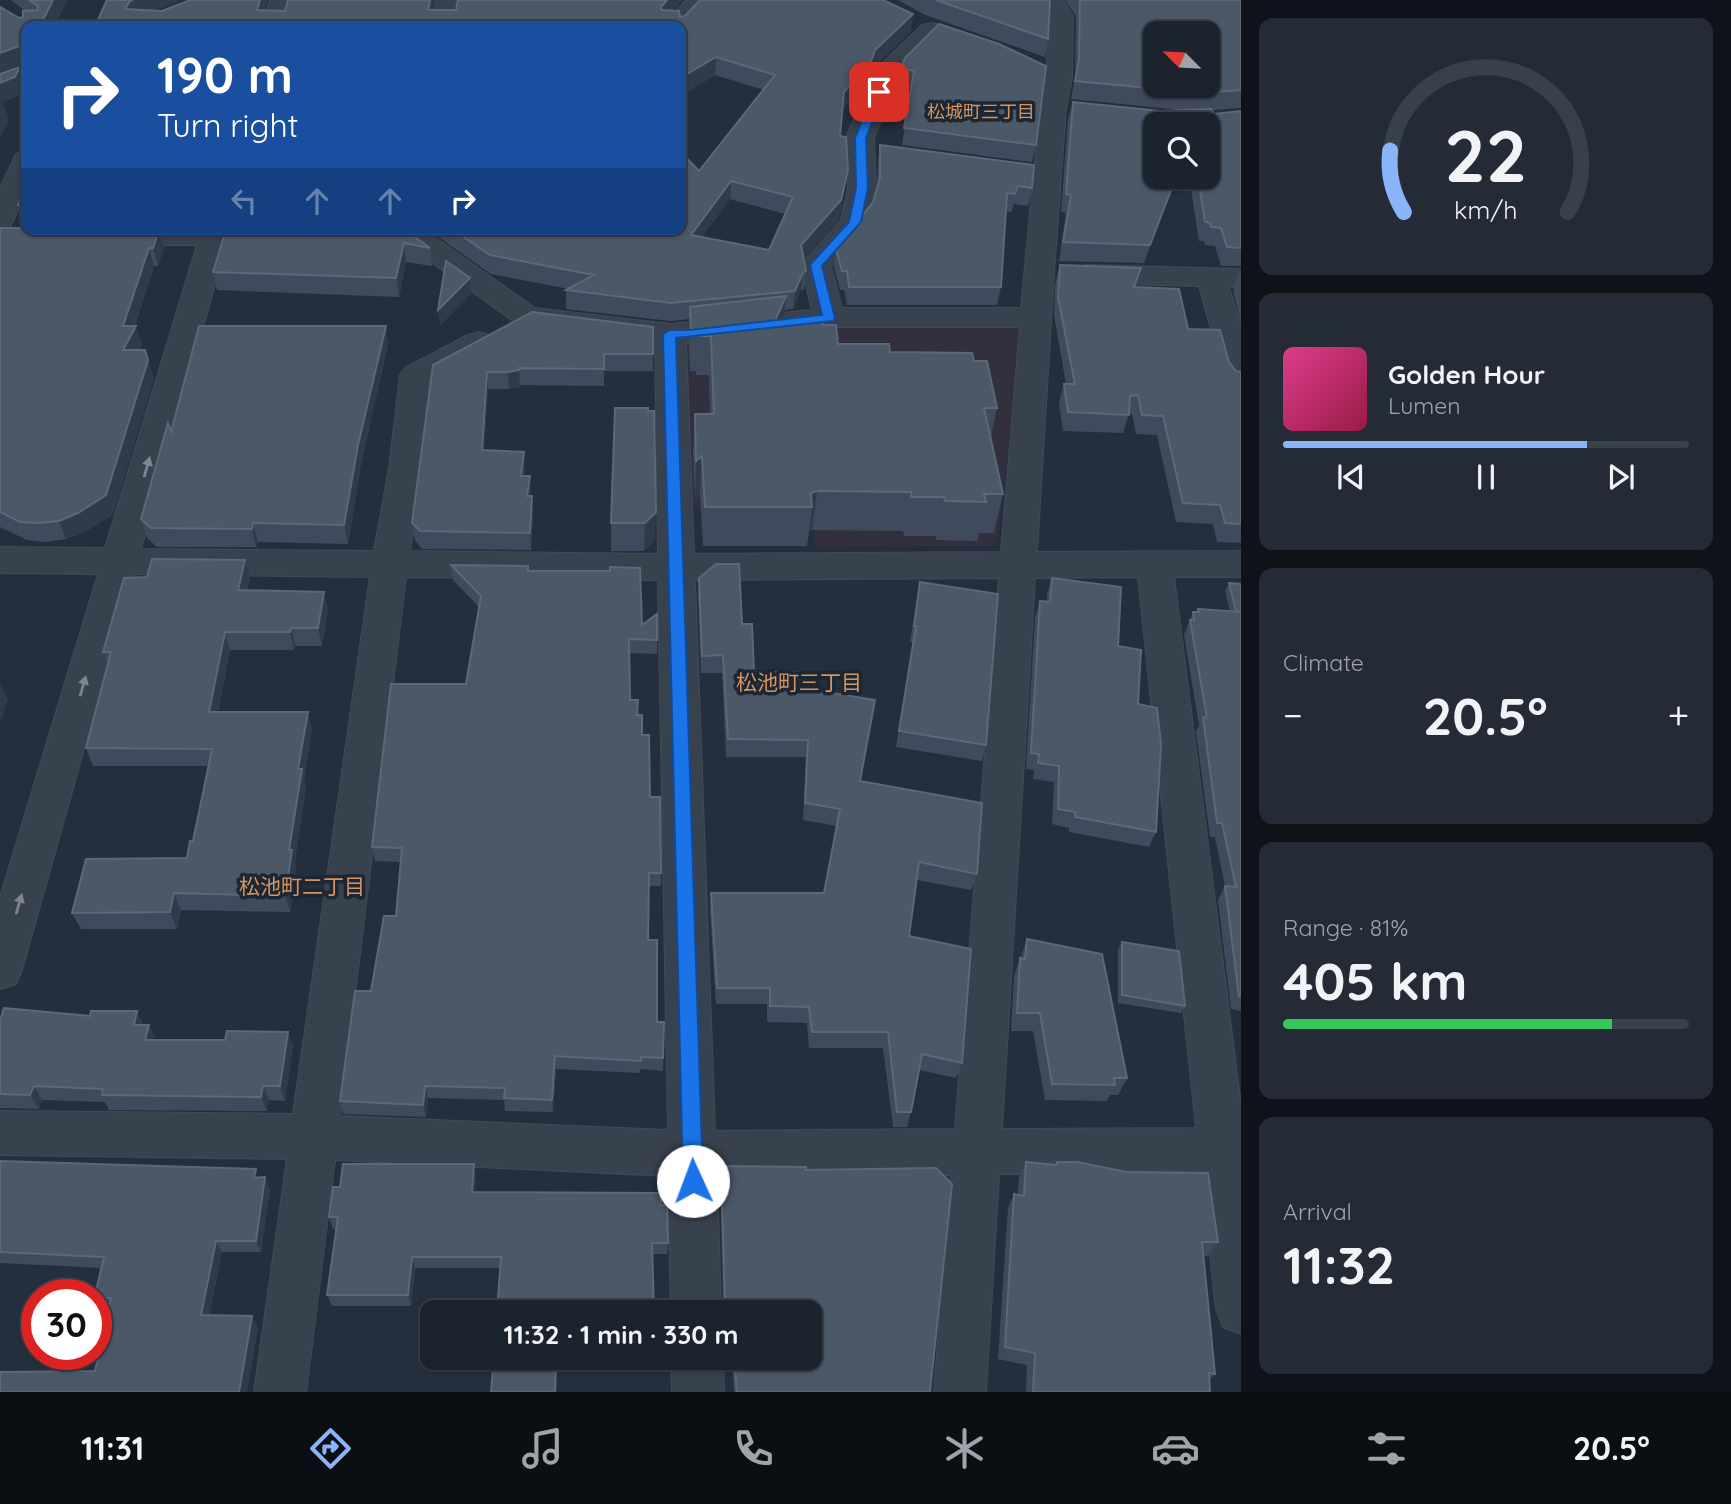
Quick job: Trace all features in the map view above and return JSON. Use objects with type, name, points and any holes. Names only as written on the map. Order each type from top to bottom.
[{"type":"street","points":[[276,21],[282,0]]},
{"type":"street","points":[[445,21],[448,0]]},
{"type":"street","points":[[680,21],[700,0]]},
{"type":"street","points":[[960,1392],[1039,272],[1035,173],[1064,99],[1061,16],[1051,0]]},
{"type":"street","points":[[829,318],[816,265],[855,222],[872,152],[860,138],[888,70],[931,28]]},
{"type":"street","points":[[1035,64],[1064,99]]},
{"type":"street","points":[[0,84],[21,75]]},
{"type":"street","points":[[0,221],[21,172]]},
{"type":"street","points":[[0,970],[214,235]]},
{"type":"street","points":[[276,235],[306,236]]},
{"type":"street","points":[[359,236],[372,235]]},
{"type":"street","points":[[416,235],[527,316],[670,334],[829,318],[1036,317]]},
{"type":"street","points":[[1039,272],[1226,278],[1241,380]]},
{"type":"street","points":[[280,1392],[316,1137],[390,562],[406,468],[416,375],[527,316]]},
{"type":"street","points":[[670,334],[696,1300]]},
{"type":"street","points":[[0,560],[677,566],[1241,564]]},
{"type":"street","points":[[1155,565],[1232,1150],[1241,1309]]},
{"type":"street","points":[[0,1133],[316,1137],[692,1154],[1232,1150]]},
{"type":"street","points":[[697,1370],[698,1392]]},
{"type":"shaded area","points":[[1008,322],[1020,329],[998,541],[991,546],[815,547],[813,512],[690,508],[686,349],[692,343],[834,324]]},
{"type":"building","points":[[29,0],[53,0],[42,21],[21,21],[21,45],[0,53],[0,7],[19,18],[23,17],[23,11],[38,10],[38,6]]},
{"type":"building","points":[[107,0],[133,0],[125,9],[162,11],[190,0],[260,0],[257,10],[285,11],[288,0],[430,0],[428,10],[456,10],[458,0],[667,0],[661,7],[662,10],[679,11],[680,17],[685,16],[700,0],[883,0],[913,14],[875,50],[871,61],[844,92],[840,136],[846,137],[848,170],[841,200],[801,245],[806,271],[803,272],[795,291],[671,303],[566,290],[594,275],[490,255],[461,235],[686,235],[686,157],[699,171],[775,75],[716,57],[687,74],[686,21],[97,21]],"holes":[[[731,181],[793,197],[769,250],[691,235]]]},
{"type":"building","points":[[936,0],[1050,0],[1048,39]]},
{"type":"building","points":[[1080,0],[1241,0],[1241,90],[1220,92],[1220,21],[1143,21],[1143,87],[1075,81],[1079,60]]},
{"type":"building","points":[[939,24],[999,44],[1046,66],[1036,145],[904,128],[914,71],[901,68],[905,58]]},
{"type":"building","points":[[20,67],[15,77],[0,83],[0,74]]},
{"type":"building","points":[[1073,102],[1160,111],[1211,109],[1213,112],[1143,112],[1143,189],[1171,189],[1150,245],[1063,242],[1071,195],[1066,194]]},
{"type":"building","points":[[1241,111],[1241,248],[1227,247],[1221,228],[1211,227],[1210,223],[1205,222],[1200,189],[1220,189],[1220,113]]},
{"type":"building","points":[[880,145],[1034,165],[1032,188],[1018,186],[1015,194],[1007,193],[1001,287],[849,287],[847,271],[842,271],[836,249],[873,202],[880,178]]},
{"type":"building","points":[[0,228],[21,228],[21,235],[157,235],[153,248],[149,248],[123,326],[136,326],[123,350],[145,350],[148,360],[106,495],[78,513],[59,521],[20,522],[0,512]]},
{"type":"building","points":[[224,235],[412,235],[430,248],[404,243],[396,278],[213,272]]},
{"type":"building","points":[[446,261],[470,278],[438,310]]},
{"type":"building","points":[[1060,265],[1141,268],[1134,287],[1179,289],[1188,329],[1220,330],[1229,362],[1236,371],[1241,372],[1241,524],[1225,523],[1220,505],[1183,503],[1163,416],[1142,415],[1138,395],[1130,396],[1129,415],[1068,412],[1064,384],[1075,384],[1058,297]]},
{"type":"building","points":[[786,296],[775,321],[822,321],[823,325],[836,325],[838,344],[889,344],[890,352],[972,353],[974,361],[987,361],[997,408],[984,408],[1003,494],[984,494],[986,502],[945,501],[944,497],[911,497],[911,492],[817,491],[811,493],[812,507],[705,507],[702,456],[696,461],[695,414],[714,414],[711,336],[698,336],[697,331],[691,331],[690,307]]},
{"type":"building","points":[[532,312],[653,327],[653,354],[604,354],[604,369],[519,368],[508,372],[487,372],[482,450],[524,452],[521,476],[530,476],[527,496],[532,496],[530,533],[420,531],[412,523],[433,365]]},
{"type":"building","points":[[199,326],[386,326],[358,445],[344,525],[253,523],[252,529],[151,528],[141,519],[168,423],[171,432]]},
{"type":"building","points":[[615,408],[648,408],[648,411],[654,411],[656,512],[645,523],[611,523]]},
{"type":"building","points":[[152,559],[245,560],[238,590],[324,592],[318,628],[291,628],[290,632],[225,632],[209,712],[308,712],[298,769],[302,769],[289,850],[292,850],[285,896],[174,893],[170,912],[72,913],[86,859],[187,858],[190,841],[193,841],[212,749],[86,748],[111,652],[103,652],[124,578],[147,577]]},
{"type":"building","points":[[716,564],[739,564],[742,624],[752,624],[754,672],[812,672],[814,690],[875,700],[860,781],[982,803],[977,874],[919,862],[909,936],[971,949],[962,1063],[922,1054],[911,1112],[897,1112],[888,1032],[812,1032],[809,1007],[770,1006],[770,988],[717,988],[711,893],[824,893],[840,809],[805,803],[808,740],[728,739],[723,655],[702,656],[699,578]]},
{"type":"building","points":[[451,565],[528,566],[528,571],[610,571],[610,567],[640,568],[642,625],[657,614],[657,640],[629,639],[630,700],[638,700],[637,715],[642,715],[642,735],[649,735],[650,797],[660,797],[661,873],[649,873],[648,940],[657,940],[657,1022],[664,1022],[663,1058],[641,1057],[641,1061],[555,1056],[552,1100],[504,1098],[505,1088],[425,1086],[423,1105],[340,1101],[355,991],[371,991],[384,916],[396,916],[402,848],[372,847],[391,684],[466,684],[481,596]]},
{"type":"building","points":[[1052,578],[1121,587],[1118,646],[1141,650],[1138,704],[1157,708],[1161,745],[1156,832],[1075,817],[1075,812],[1058,809],[1059,766],[1038,763],[1039,754],[1031,753],[1040,601],[1050,602]]},
{"type":"building","points":[[920,582],[998,594],[986,745],[899,731],[916,626]]},
{"type":"building","points":[[1229,583],[1241,584],[1241,612],[1236,611]]},
{"type":"building","points":[[1198,609],[1241,612],[1241,996],[1225,886],[1236,887],[1222,823],[1217,823],[1203,717],[1207,718],[1190,620],[1194,620],[1193,612],[1199,612]]},
{"type":"building","points":[[1027,939],[1102,954],[1127,1078],[1114,1078],[1115,1085],[1052,1084],[1040,1013],[1017,1013],[1020,958],[1025,959]]},
{"type":"building","points":[[1122,942],[1179,951],[1185,1006],[1122,995]]},
{"type":"building","points":[[4,1008],[90,1016],[91,1011],[137,1011],[134,1025],[149,1025],[145,1040],[225,1040],[227,1031],[288,1032],[280,1086],[263,1086],[261,1097],[102,1095],[103,1089],[34,1086],[30,1095],[0,1094],[0,1021]]},
{"type":"building","points":[[0,1161],[256,1169],[254,1178],[265,1177],[256,1241],[216,1241],[201,1315],[252,1316],[239,1392],[0,1392],[0,1372],[112,1370],[112,1279],[99,1279],[104,1257],[0,1252]]},
{"type":"building","points":[[1026,1162],[1057,1165],[1057,1162],[1077,1162],[1126,1172],[1208,1173],[1218,1242],[1202,1242],[1215,1374],[1209,1373],[1210,1392],[1033,1392],[1035,1353],[1005,1347],[1014,1194],[1024,1196]]},
{"type":"building","points":[[343,1164],[474,1164],[472,1192],[661,1193],[661,1205],[667,1205],[668,1243],[652,1243],[654,1300],[498,1300],[501,1257],[412,1257],[408,1295],[327,1295],[338,1217],[329,1217],[333,1187],[340,1187]]},
{"type":"building","points":[[721,1166],[806,1167],[806,1170],[936,1168],[952,1184],[930,1392],[737,1392],[735,1370],[822,1370],[822,1300],[725,1300]]},
{"type":"building","points":[[493,1370],[556,1370],[555,1392],[491,1392]]},
{"type":"district","name":"松城町三丁目","points":[[981,111]]},
{"type":"district","name":"松池町三丁目","points":[[799,682]]},
{"type":"district","name":"松池町二丁目","points":[[302,886]]},
{"type":"route","points":[[693,1181],[670,334],[829,318],[816,265],[855,222],[862,188],[860,138],[879,92]]}]
